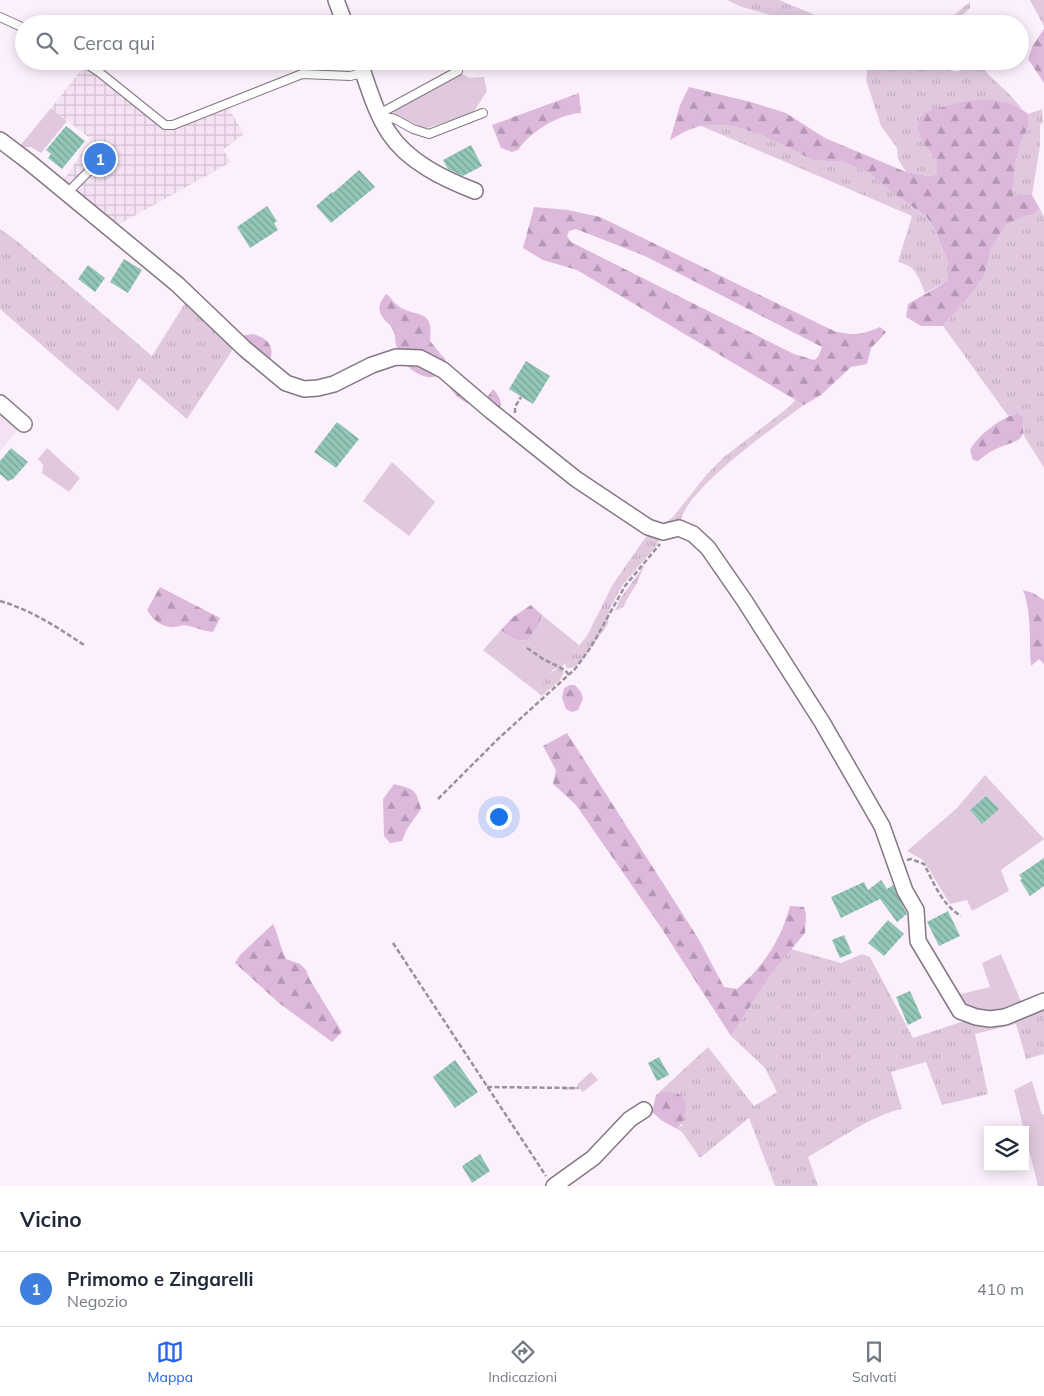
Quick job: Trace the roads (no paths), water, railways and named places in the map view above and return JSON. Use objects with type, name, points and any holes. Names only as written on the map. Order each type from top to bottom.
[{"type":"street","points":[[336,0],[342,15]]},
{"type":"street","points":[[362,70],[379,115],[390,134],[409,155],[445,178],[475,191]]},
{"type":"street","points":[[0,140],[30,162],[176,284],[245,349],[286,383],[304,389],[318,388],[334,384],[372,365],[396,357],[420,358],[443,370],[491,411],[576,478],[648,527],[665,531],[679,528],[694,534],[708,548],[744,600],[822,722],[882,826],[906,891],[916,910],[918,941],[960,1010],[976,1017],[990,1019],[1006,1017],[1044,1001]]},
{"type":"street","points":[[0,403],[24,424]]},
{"type":"street","points":[[552,1184],[593,1158],[630,1119],[644,1110]]},
{"type":"lane","points":[[0,17],[15,24]]},
{"type":"lane","points":[[97,70],[164,125],[174,125],[302,74],[350,76],[357,70]]},
{"type":"lane","points":[[379,115],[458,71]]},
{"type":"lane","points":[[379,115],[395,119],[413,129],[429,134],[483,113]]},
{"type":"lane","points":[[67,193],[97,163]]},
{"type":"place","name":"Primomo e Zingarelli","points":[[100,159]]}]
